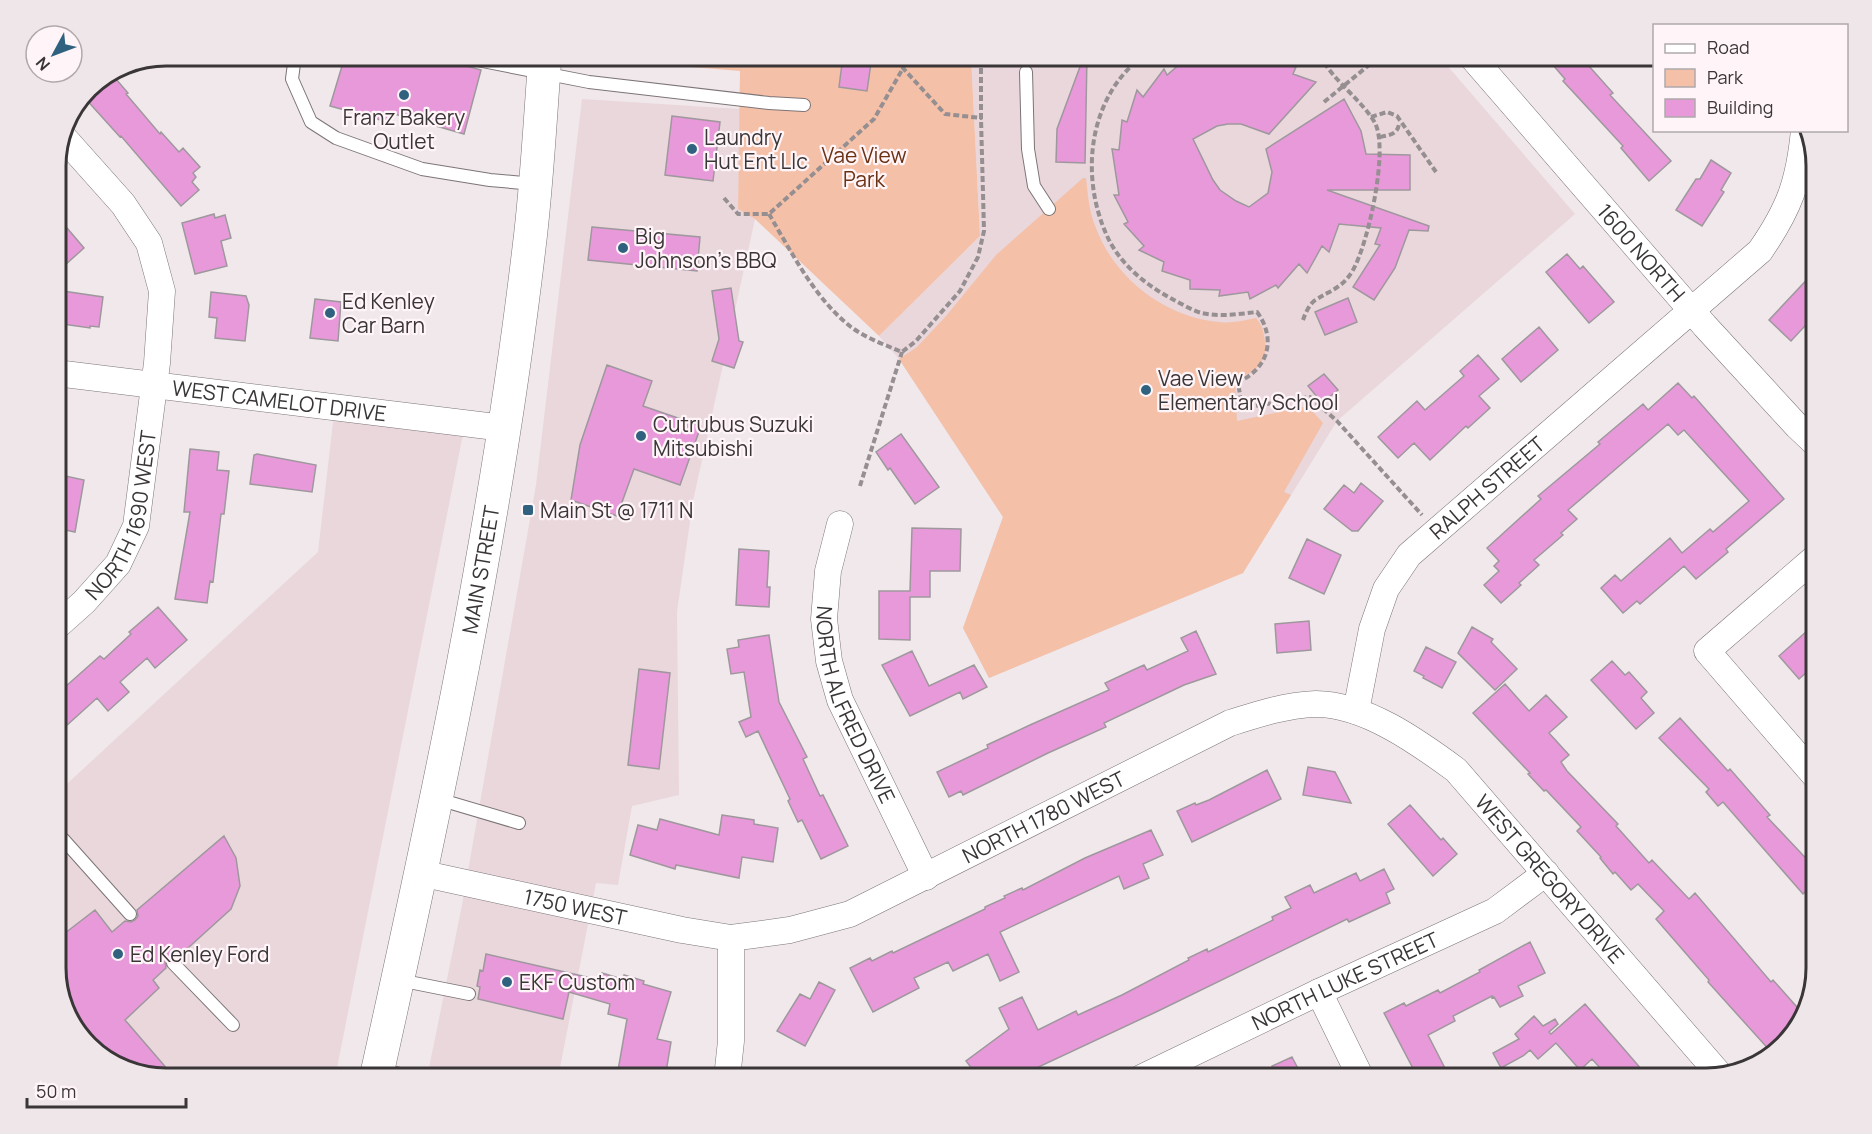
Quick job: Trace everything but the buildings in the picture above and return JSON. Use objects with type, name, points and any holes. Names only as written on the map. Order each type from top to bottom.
[{"type":"main road","name":"MAIN STREET","points":[[378,1068],[437,798],[472,620],[504,428],[529,245],[545,66]]},
{"type":"street","name":"1600 NORTH","points":[[1480,66],[1691,310],[1806,435]]},
{"type":"street","name":"RALPH STREET","points":[[1356,711],[1372,629],[1386,589],[1409,555],[1760,251],[1779,222],[1795,188],[1802,140]]},
{"type":"street","name":"NORTH 1690 WEST","points":[[66,618],[84,602],[118,564],[136,526],[154,385],[162,291],[149,243],[123,204],[69,143]]},
{"type":"street","name":"WEST CAMELOT DRIVE","points":[[66,374],[504,428]]},
{"type":"street","name":"NORTH ALFRED DRIVE","points":[[840,524],[828,571],[824,619],[829,661],[840,700],[926,877]]},
{"type":"street","points":[[1806,566],[1707,651],[1806,765]]},
{"type":"street","name":"NORTH 1780 WEST","points":[[731,938],[790,930],[850,914],[1230,723],[1273,710],[1317,704],[1356,711]]},
{"type":"street","name":"WEST GREGORY DRIVE","points":[[1356,711],[1417,741],[1456,770],[1713,1067]]},
{"type":"street","name":"1750 WEST","points":[[420,873],[682,930],[731,938]]},
{"type":"street","name":"NORTH LUKE STREET","points":[[1162,1068],[1495,911],[1546,873]]},
{"type":"street","points":[[729,1068],[731,938]]},
{"type":"street","points":[[1319,992],[1356,1068]]},
{"type":"lane","points":[[294,66],[292,79],[311,122],[336,138],[422,168],[490,180],[535,184]]},
{"type":"lane","points":[[550,66],[590,82],[804,105]]},
{"type":"lane","points":[[1026,72],[1028,149],[1034,186],[1048,209]]},
{"type":"lane","points":[[437,798],[519,823]]},
{"type":"lane","points":[[66,842],[130,914]]},
{"type":"lane","points":[[174,963],[233,1025]]},
{"type":"lane","points":[[397,980],[469,994]]},
{"type":"path","points":[[860,486],[902,352],[916,341],[960,291],[978,257],[984,231],[981,66]]},
{"type":"path","points":[[1133,66],[1118,80],[1100,113],[1093,138],[1092,177],[1097,211],[1109,240],[1130,269],[1154,290],[1201,313],[1232,315],[1257,312],[1265,327],[1269,349],[1263,364],[1248,378],[1238,382],[1242,408],[1310,397],[1345,429],[1421,512],[1426,523]]},
{"type":"path","points":[[1303,320],[1313,302],[1342,284],[1353,270],[1366,238],[1372,211],[1380,137],[1371,117],[1327,66]]},
{"type":"path","points":[[1324,102],[1367,66]]},
{"type":"path","points":[[724,198],[738,214],[769,214],[874,119],[902,67],[945,114],[981,118]]},
{"type":"path","points":[[1371,117],[1391,112],[1397,116],[1436,172]]},
{"type":"path","points":[[1380,137],[1396,132],[1399,122]]},
{"type":"path","points":[[769,214],[804,272],[826,301],[851,327],[902,352]]},
{"type":"shaded area","name":"Vae View Elementary School","points":[[972,66],[1448,66],[1575,214],[1337,421],[1243,573],[989,678],[963,628],[1003,517],[899,359],[879,336],[980,236]]},
{"type":"shaded area","points":[[582,99],[740,109],[738,209],[755,219],[693,501],[677,612],[679,795],[632,806],[618,885],[596,883],[560,1068],[429,1068],[462,905],[536,485]]},
{"type":"shaded area","points":[[334,414],[463,434],[337,1068],[166,1068],[140,1065],[116,1055],[100,1043],[83,1023],[71,1000],[66,974],[66,785],[318,552]]},
{"type":"green space","name":"Vae View Park","points":[[679,66],[972,66],[980,236],[879,336],[755,219],[738,209],[740,71]]},
{"type":"green space","points":[[1083,178],[1086,178],[1094,222],[1105,246],[1116,264],[1144,292],[1161,304],[1199,319],[1237,322],[1256,318],[1259,322],[1264,333],[1265,352],[1263,359],[1255,369],[1235,379],[1237,421],[1308,406],[1323,423],[1284,492],[1291,495],[1243,573],[989,678],[963,628],[1003,517],[899,359],[917,347],[946,316],[996,255]]},
{"type":"place","name":"Franz Bakery Outlet","points":[[404,95]]},
{"type":"place","name":"Laundry Hut Ent Llc","points":[[692,149]]},
{"type":"place","name":"Big Johnson's BBQ","points":[[623,248]]},
{"type":"place","name":"Ed Kenley Car Barn","points":[[330,313]]},
{"type":"place","name":"Vae View Elementary School","points":[[1146,390]]},
{"type":"place","name":"Cutrubus Suzuki Mitsubishi","points":[[641,436]]},
{"type":"place","name":"Main St @ 1711 N","points":[[528,510]]},
{"type":"place","name":"Ed Kenley Ford","points":[[118,954]]},
{"type":"place","name":"EKF Custom","points":[[507,982]]}]
